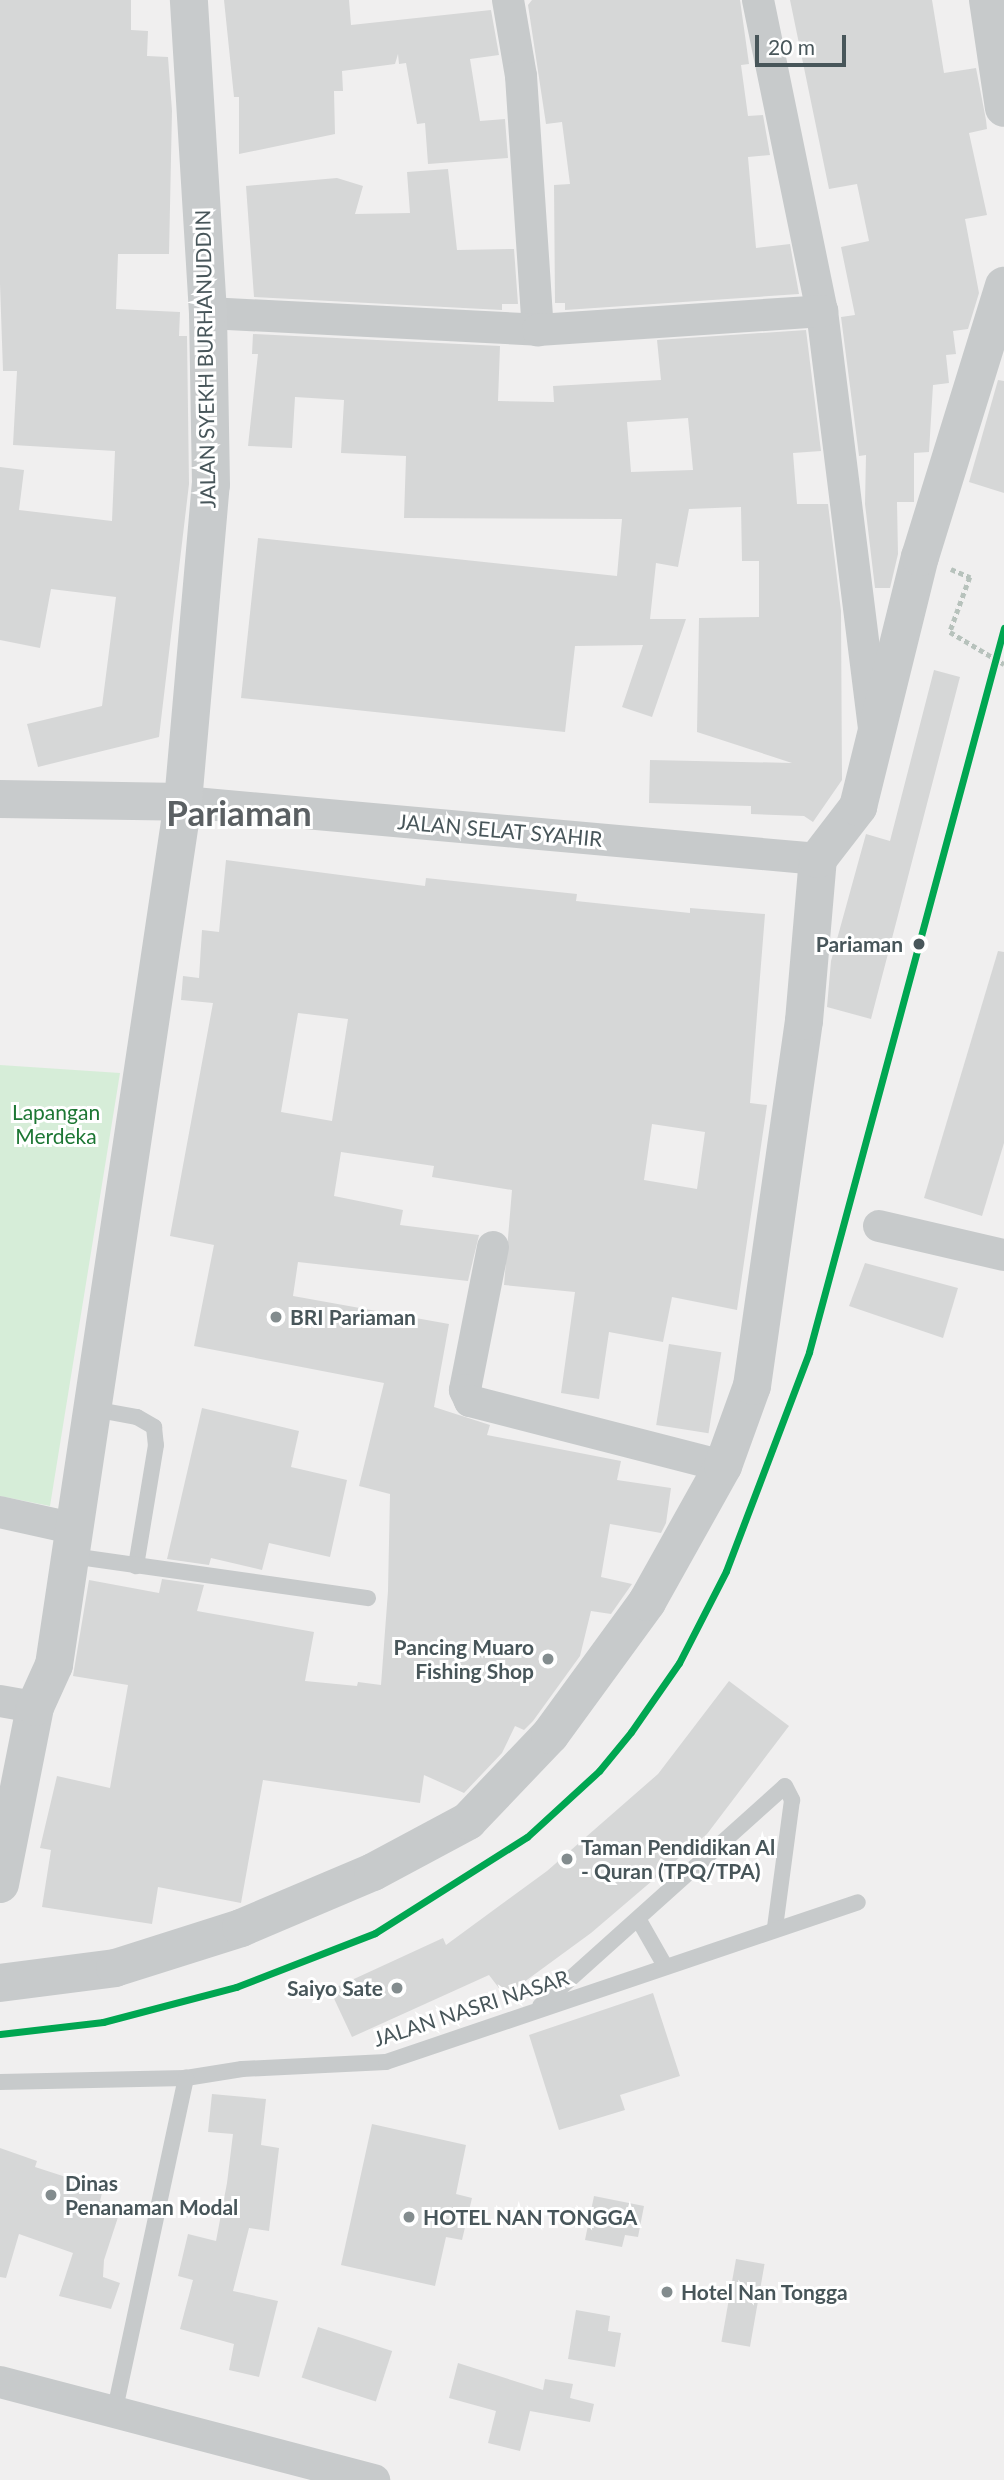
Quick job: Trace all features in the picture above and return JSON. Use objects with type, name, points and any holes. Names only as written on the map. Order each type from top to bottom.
[{"type":"main road","name":"JALAN SYEKH BURHANUDDIN","points":[[183,802],[211,485],[208,313],[189,0]]},
{"type":"main road","points":[[0,799],[183,802]]},
{"type":"street","points":[[508,0],[521,76],[538,330]]},
{"type":"street","points":[[758,0],[822,311],[875,733]]},
{"type":"street","points":[[988,0],[1004,108]]},
{"type":"street","points":[[0,1983],[115,1968],[242,1928],[373,1872],[468,1821],[550,1735],[603,1667],[647,1602],[723,1466],[752,1386],[804,1021],[818,859],[858,807],[920,557],[1004,286]]},
{"type":"street","points":[[208,313],[538,330],[822,311]]},
{"type":"street","points":[[0,1884],[18,1704],[54,1665],[183,802]]},
{"type":"street","name":"JALAN SELAT SYAHIR","points":[[183,802],[818,859]]},
{"type":"street","points":[[879,1226],[1004,1255]]},
{"type":"street","points":[[493,1247],[465,1390],[470,1401],[723,1466]]},
{"type":"street","points":[[0,1512],[72,1542]]},
{"type":"street","points":[[0,2382],[116,2409],[374,2480]]},
{"type":"lane","points":[[93,1409],[137,1417],[154,1427],[156,1445],[135,1566]]},
{"type":"lane","points":[[72,1542],[135,1566],[368,1598]]},
{"type":"lane","points":[[531,2014],[639,1922],[785,1786],[792,1800],[775,1928]]},
{"type":"lane","name":"JALAN NASRI NASAR","points":[[0,2082],[186,2078],[242,2069],[386,2062],[531,2014],[664,1964],[858,1902]]},
{"type":"lane","points":[[639,1922],[664,1964]]},
{"type":"lane","points":[[116,2409],[186,2078]]},
{"type":"path","points":[[952,570],[970,577],[950,632],[1004,664]]},
{"type":"green space","name":"Lapangan Merdeka","points":[[0,1065],[120,1073],[50,1506],[0,1496]]},
{"type":"building","points":[[0,0],[131,0],[131,30],[148,31],[147,56],[168,57],[172,111],[169,254],[118,254],[116,309],[180,312],[179,336],[187,336],[189,484],[159,737],[38,767],[27,724],[102,706],[116,597],[51,589],[40,648],[0,640],[0,467],[24,470],[19,510],[112,521],[115,451],[13,445],[17,371],[3,371],[0,284]]},
{"type":"building","points":[[224,0],[349,0],[351,25],[491,10],[499,55],[470,59],[480,121],[505,119],[508,158],[428,164],[425,123],[417,124],[406,63],[399,64],[398,54],[395,64],[342,71],[343,91],[334,91],[335,134],[239,154],[239,97],[234,97]]},
{"type":"building","points":[[532,0],[740,0],[749,64],[741,65],[748,116],[763,115],[770,155],[748,157],[756,248],[790,244],[799,294],[565,310],[565,303],[555,303],[554,185],[570,184],[562,122],[546,124],[528,5]]},
{"type":"building","points":[[790,0],[932,0],[944,73],[976,68],[986,120],[987,129],[969,133],[987,215],[965,219],[979,293],[968,329],[953,331],[956,354],[946,355],[949,383],[933,385],[929,452],[914,453],[914,502],[897,502],[898,554],[890,588],[875,588],[865,504],[866,455],[859,456],[841,317],[855,315],[841,247],[869,241],[857,184],[829,189]]},
{"type":"building","points":[[448,169],[457,250],[514,249],[518,304],[502,304],[502,310],[254,297],[246,186],[337,178],[363,186],[355,214],[410,213],[407,172]]},
{"type":"building","points":[[806,330],[821,451],[793,453],[797,504],[828,504],[841,611],[842,780],[813,822],[804,816],[751,814],[751,806],[649,803],[650,760],[792,763],[697,732],[699,618],[759,617],[759,561],[742,561],[741,507],[689,509],[678,567],[656,563],[650,619],[686,619],[652,717],[622,707],[643,645],[575,646],[565,732],[241,698],[258,538],[617,576],[622,519],[404,518],[406,456],[341,453],[344,400],[295,397],[292,448],[248,446],[258,354],[252,354],[253,334],[500,346],[498,401],[554,402],[553,386],[661,380],[657,340]],"holes":[[[688,418],[693,470],[631,472],[627,422]]]},
{"type":"building","points":[[998,380],[1004,381],[1004,493],[969,482]]},
{"type":"building","points":[[934,670],[960,677],[871,1019],[827,1007],[831,961],[866,834],[890,841]]},
{"type":"building","points":[[226,860],[425,886],[426,878],[577,894],[576,901],[690,913],[690,908],[765,914],[750,1103],[767,1105],[737,1310],[672,1297],[663,1342],[609,1332],[599,1399],[561,1393],[575,1292],[504,1285],[512,1190],[432,1177],[434,1166],[341,1152],[334,1196],[403,1210],[400,1225],[479,1235],[468,1281],[298,1262],[293,1296],[449,1324],[434,1407],[490,1425],[487,1435],[621,1461],[617,1480],[671,1488],[666,1523],[661,1533],[610,1524],[601,1577],[632,1584],[611,1614],[591,1611],[580,1656],[533,1721],[524,1730],[515,1726],[502,1753],[464,1793],[424,1775],[420,1803],[263,1780],[241,1903],[158,1887],[152,1924],[42,1907],[51,1850],[40,1848],[57,1776],[110,1788],[128,1685],[73,1676],[89,1580],[159,1593],[162,1579],[204,1585],[197,1611],[314,1632],[305,1681],[357,1686],[358,1682],[381,1685],[388,1591],[390,1494],[359,1486],[384,1383],[194,1346],[214,1245],[170,1236],[213,1003],[181,1000],[183,976],[199,978],[202,930],[219,932]],"holes":[[[298,1013],[348,1019],[332,1121],[281,1112]],[[652,1124],[705,1132],[697,1189],[644,1180]]]},
{"type":"building","points":[[998,951],[1004,952],[1004,1143],[982,1216],[924,1198]]},
{"type":"building","points":[[865,1263],[958,1288],[943,1338],[849,1306]]},
{"type":"building","points":[[669,1344],[721,1352],[709,1433],[656,1425]]},
{"type":"building","points":[[202,1408],[299,1431],[291,1467],[347,1480],[330,1557],[269,1543],[262,1570],[211,1558],[209,1565],[167,1559]]},
{"type":"building","points":[[729,1681],[789,1726],[707,1834],[591,1933],[505,1996],[489,1975],[352,2037],[330,1990],[443,1938],[446,1945],[547,1871],[658,1774]]},
{"type":"building","points":[[653,1993],[680,2076],[620,2095],[625,2110],[559,2130],[529,2035]]},
{"type":"building","points":[[212,2094],[266,2099],[261,2145],[279,2148],[269,2231],[249,2228],[233,2291],[278,2301],[259,2377],[229,2370],[234,2344],[180,2329],[193,2280],[178,2276],[188,2234],[216,2241],[227,2183],[233,2134],[208,2132]]},
{"type":"building","name":"HOTEL NAN TONGGA","points":[[372,2124],[466,2145],[456,2194],[472,2198],[462,2240],[446,2237],[435,2286],[341,2265]]},
{"type":"building","name":"Dinas Penanaman Modal","points":[[0,2148],[37,2161],[35,2167],[103,2189],[100,2201],[121,2208],[104,2260],[103,2277],[120,2283],[111,2309],[59,2296],[73,2253],[19,2234],[6,2278],[0,2277]]},
{"type":"building","points":[[594,2196],[644,2206],[638,2237],[625,2235],[622,2247],[585,2240]]},
{"type":"building","points":[[736,2259],[765,2264],[750,2347],[721,2342]]},
{"type":"building","points":[[576,2310],[610,2316],[608,2331],[621,2333],[615,2367],[568,2359]]},
{"type":"building","points":[[318,2327],[392,2351],[376,2402],[302,2377]]},
{"type":"building","points":[[458,2363],[543,2390],[545,2379],[573,2384],[570,2398],[594,2404],[590,2422],[530,2411],[520,2451],[488,2443],[496,2411],[449,2398]]},
{"type":"transit line","points":[[0,2034],[103,2022],[236,1987],[375,1933],[527,1837],[599,1771],[631,1732],[679,1663],[726,1571],[809,1352],[1004,628]]},
{"type":"place","name":"Pariaman","points":[[919,944]]},
{"type":"place","name":"BRI Pariaman","points":[[276,1317]]},
{"type":"place","name":"Pancing Muaro Fishing Shop","points":[[548,1659]]},
{"type":"place","name":"Taman Pendidikan Al - Quran (TPQ/TPA)","points":[[567,1859]]},
{"type":"place","name":"Saiyo Sate","points":[[397,1988]]},
{"type":"place","name":"Dinas Penanaman Modal","points":[[51,2195]]},
{"type":"place","name":"HOTEL NAN TONGGA","points":[[409,2217]]},
{"type":"place","name":"Hotel Nan Tongga","points":[[667,2292]]},
{"type":"district","name":"Pariaman","points":[[239,812]]}]
